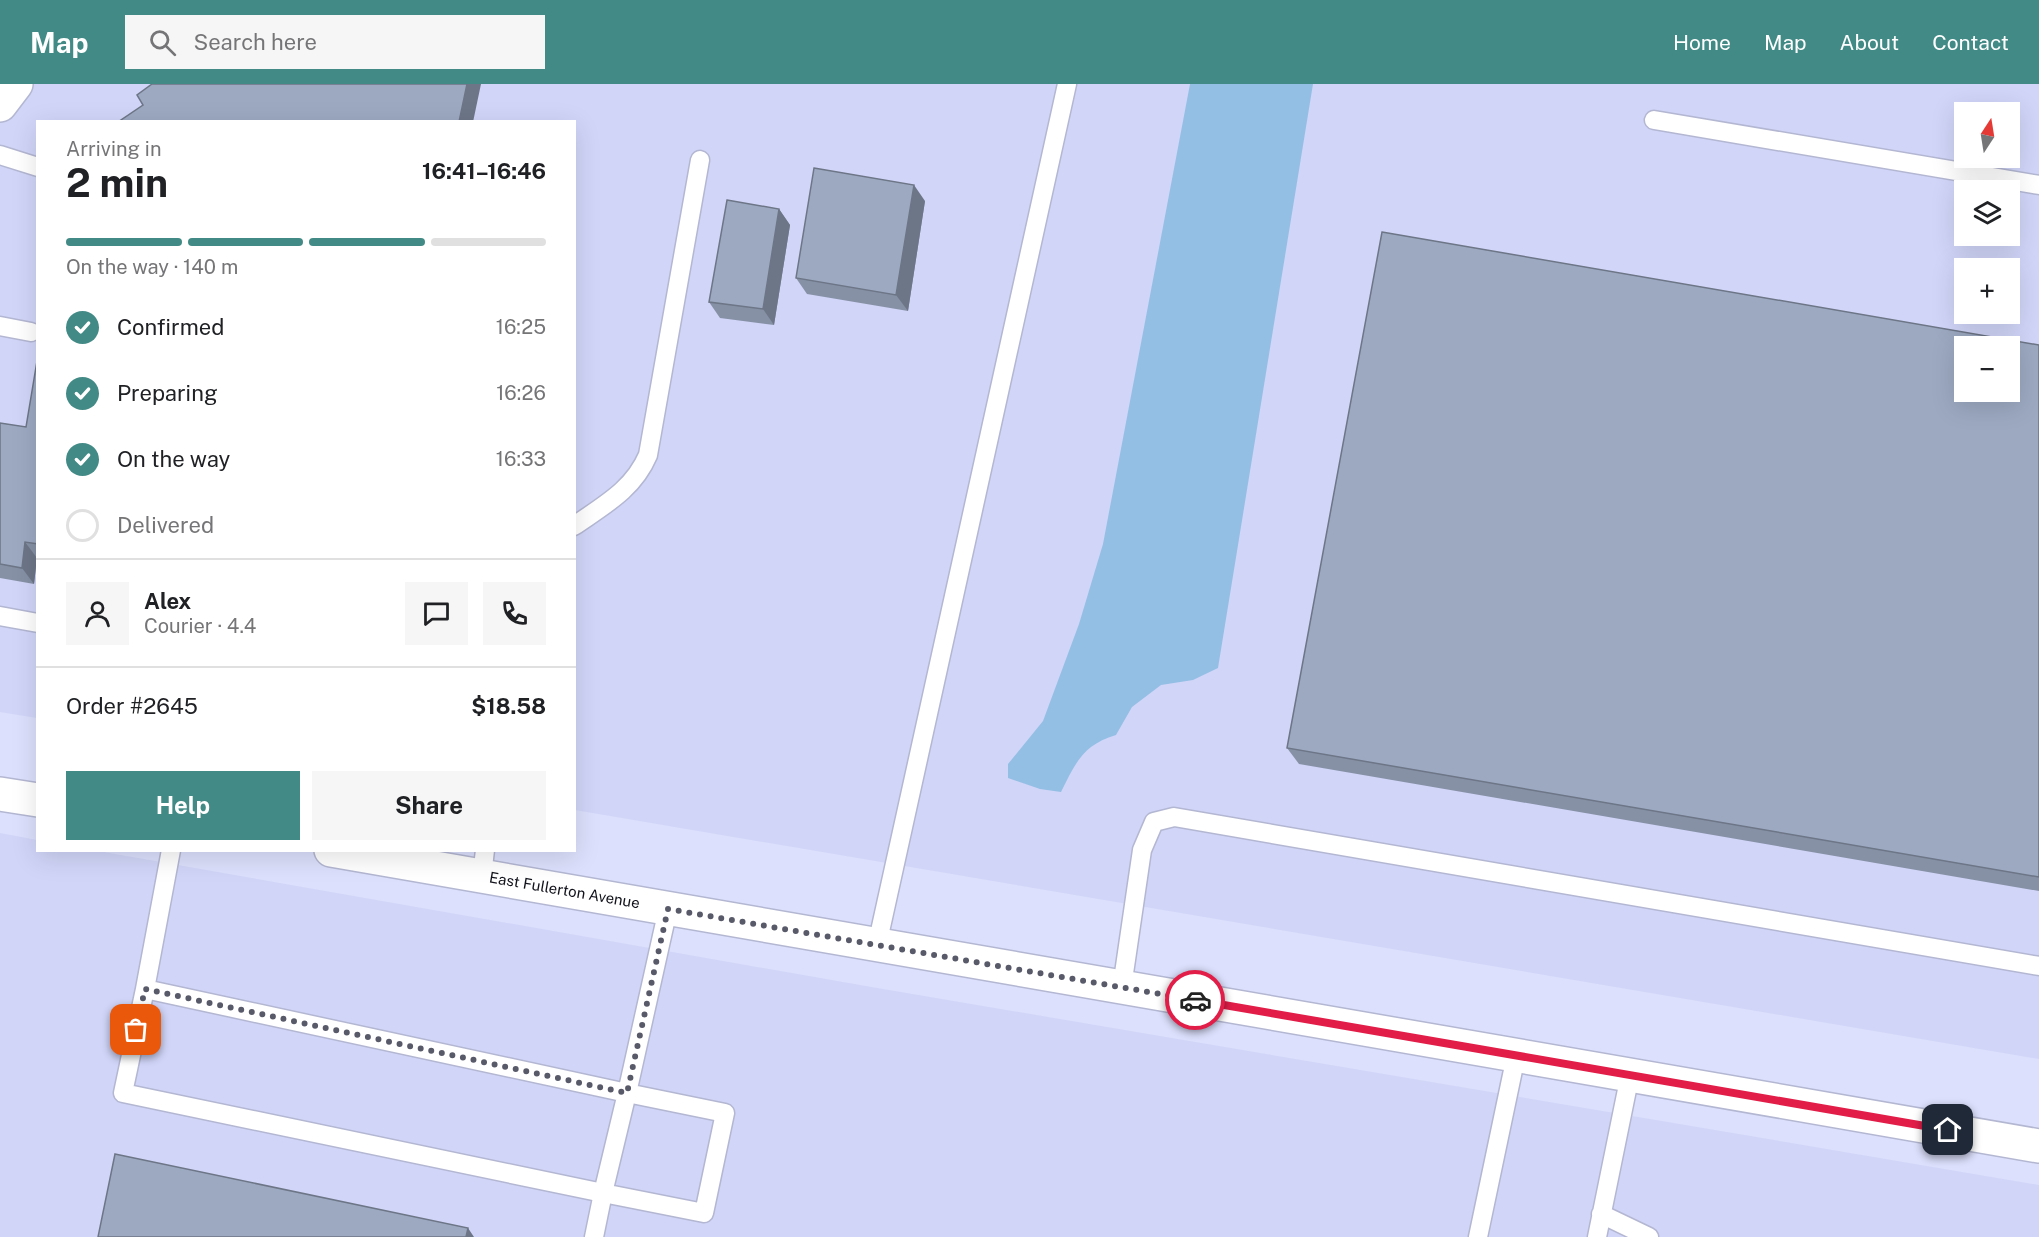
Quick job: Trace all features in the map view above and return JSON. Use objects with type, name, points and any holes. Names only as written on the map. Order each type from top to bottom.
[{"type":"street","points":[[0,105],[16,84]]},
{"type":"street","points":[[0,794],[36,800]]},
{"type":"street","name":"East Fullerton Avenue","points":[[354,852],[483,863],[668,909],[2039,1146]]},
{"type":"lane","points":[[877,945],[1067,84]]},
{"type":"lane","points":[[1654,120],[2039,185]]},
{"type":"lane","points":[[0,155],[36,166]]},
{"type":"lane","points":[[576,525],[618,496],[639,475],[648,455],[700,160]]},
{"type":"lane","points":[[0,326],[31,332]]},
{"type":"lane","points":[[0,616],[36,623]]},
{"type":"lane","points":[[1122,987],[1142,850],[1154,822],[1174,817],[2039,966]]},
{"type":"lane","points":[[145,989],[725,1113],[704,1213],[603,1194],[123,1093],[171,852]]},
{"type":"lane","points":[[594,1237],[668,909]]},
{"type":"lane","points":[[1478,1237],[1516,1056]]},
{"type":"lane","points":[[1597,1237],[1630,1075]]},
{"type":"lane","points":[[1601,1214],[1649,1237]]},
{"type":"shaded area","points":[[0,84],[2039,84],[2039,1059],[576,810],[576,120],[36,120],[36,718],[0,712]]},
{"type":"shaded area","points":[[1190,84],[1313,84],[1218,668],[1193,680],[1161,685],[1132,707],[1116,735],[1096,744],[1082,756],[1061,792],[1040,789],[1008,778],[1008,764],[1043,721],[1079,624],[1103,544]]},
{"type":"shaded area","points":[[0,833],[36,840],[36,852],[104,852],[877,988],[2039,1185],[2039,1237],[0,1237]]},
{"type":"building","points":[[152,84],[467,84],[459,120],[121,120],[143,105],[137,95]]},
{"type":"building","points":[[814,168],[914,185],[896,295],[796,278]]},
{"type":"building","points":[[727,200],[779,209],[763,309],[709,302]]},
{"type":"building","points":[[1382,232],[1987,336],[1954,336],[1954,402],[2020,402],[2020,342],[2039,345],[2039,877],[1287,748]]},
{"type":"building","points":[[36,367],[36,544],[25,542],[22,568],[0,564],[0,423],[26,427]]},
{"type":"building","points":[[115,1154],[468,1228],[466,1237],[98,1237]]},
{"type":"way so far","points":[[136,1030],[145,989],[627,1093],[668,909],[1195,1000]]},
{"type":"route","points":[[1195,1000],[1948,1130]]}]
